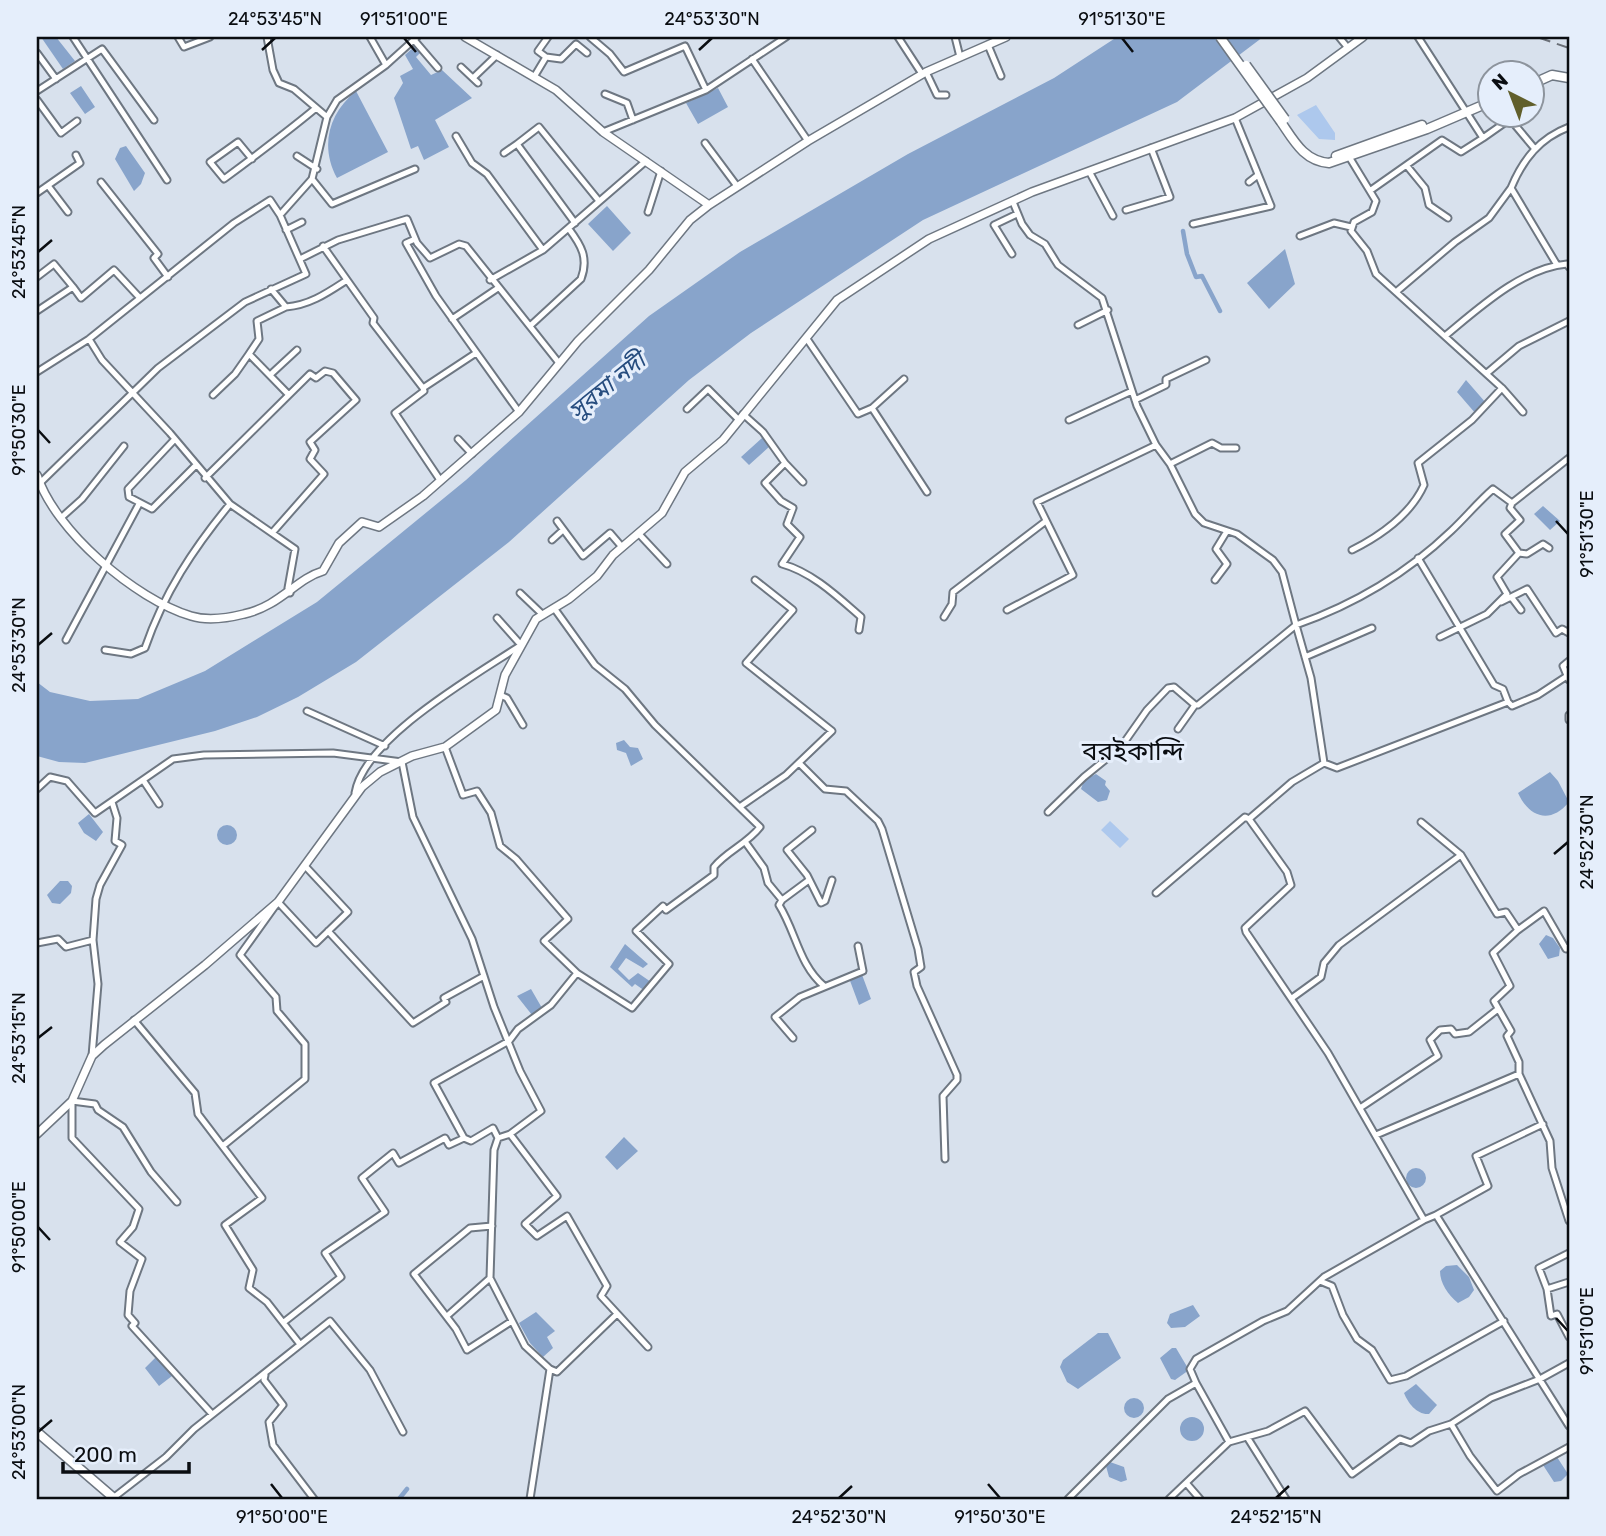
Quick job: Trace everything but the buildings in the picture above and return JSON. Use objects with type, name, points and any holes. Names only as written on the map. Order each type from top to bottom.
[{"type":"main road","points":[[1220,37],[1313,161],[1329,163],[1476,107]]},
{"type":"main road","points":[[1226,37],[1283,120]]},
{"type":"main road","points":[[1546,77],[1569,76]]},
{"type":"main road","points":[[1464,111],[1476,104]]},
{"type":"main road","points":[[37,1432],[114,1499]]},
{"type":"street","points":[[73,37],[167,180]]},
{"type":"street","points":[[178,37],[184,47],[210,37]]},
{"type":"street","points":[[267,37],[273,70],[279,83],[294,89],[327,117]]},
{"type":"street","points":[[370,37],[386,65]]},
{"type":"street","points":[[465,37],[556,90],[603,132],[709,205]]},
{"type":"street","points":[[548,37],[538,51],[546,57],[561,59],[576,44],[587,53]]},
{"type":"street","points":[[590,37],[610,54],[624,72],[681,46],[688,48],[706,90]]},
{"type":"street","points":[[676,37],[681,46]]},
{"type":"street","points":[[603,132],[706,90],[786,37]]},
{"type":"street","points":[[898,37],[937,95],[946,95]]},
{"type":"street","points":[[955,37],[960,57]]},
{"type":"street","points":[[37,475],[62,517],[107,567],[163,604],[193,617],[227,618],[261,610],[290,593],[313,574],[323,571],[339,542],[362,522],[372,528],[388,522],[519,412],[559,363],[649,270],[690,220],[709,205],[807,141],[924,73],[1006,37]]},
{"type":"street","points":[[1339,37],[1348,48]]},
{"type":"street","points":[[355,797],[361,775],[374,757],[427,707],[521,645],[542,614],[597,576],[622,547],[667,508],[680,478],[692,464],[723,440],[837,300],[851,289],[929,239],[1013,202],[1235,118],[1298,83],[1363,37]]},
{"type":"street","points":[[1418,37],[1483,138]]},
{"type":"street","points":[[280,215],[312,179],[317,169],[327,117],[343,93],[386,65],[415,38],[438,68]]},
{"type":"street","points":[[988,45],[1001,76]]},
{"type":"street","points":[[37,90],[102,49],[154,120]]},
{"type":"street","points":[[37,53],[56,79]]},
{"type":"street","points":[[461,67],[476,81],[497,55]]},
{"type":"street","points":[[534,77],[546,57]]},
{"type":"street","points":[[752,59],[807,141]]},
{"type":"street","points":[[605,94],[627,103],[633,120]]},
{"type":"street","points":[[37,100],[61,133],[77,121]]},
{"type":"street","points":[[251,159],[238,142],[210,162],[224,179],[251,159],[316,108]]},
{"type":"street","points":[[1193,224],[1271,206],[1235,118]]},
{"type":"street","points":[[1371,190],[1442,140],[1461,152],[1510,119],[1535,149]]},
{"type":"street","points":[[504,153],[539,127],[599,201]]},
{"type":"street","points":[[1396,292],[1455,242],[1489,218],[1535,149],[1549,135],[1569,127]]},
{"type":"street","points":[[456,136],[472,163],[487,174],[543,250]]},
{"type":"street","points":[[705,143],[737,186]]},
{"type":"street","points":[[517,144],[575,223]]},
{"type":"street","points":[[1126,210],[1170,197],[1151,148]]},
{"type":"street","points":[[37,193],[80,163],[76,155]]},
{"type":"street","points":[[1348,155],[1371,190],[1376,206],[1351,227]]},
{"type":"street","points":[[297,156],[317,169]]},
{"type":"street","points":[[490,279],[543,250],[646,161]]},
{"type":"street","points":[[1407,166],[1424,188],[1429,205],[1448,218]]},
{"type":"street","points":[[312,179],[332,204],[415,169]]},
{"type":"street","points":[[648,212],[661,171]]},
{"type":"street","points":[[1090,173],[1113,216]]},
{"type":"street","points":[[1249,182],[1258,175]]},
{"type":"street","points":[[102,182],[158,254],[154,258],[167,277]]},
{"type":"street","points":[[48,187],[68,212]]},
{"type":"street","points":[[1511,188],[1557,265]]},
{"type":"street","points":[[37,373],[89,339],[234,223],[270,200],[280,215],[306,274],[245,302],[158,368],[40,484]]},
{"type":"street","points":[[1013,202],[1030,235],[1045,244],[1058,265],[1102,298],[1135,400],[1156,445],[1170,464],[1195,514],[1204,523],[1248,541],[1273,560],[1282,572],[1305,657],[1324,763]]},
{"type":"street","points":[[1012,254],[995,225],[1017,214]]},
{"type":"street","points":[[300,259],[323,246],[407,219],[415,239],[430,258],[463,244],[559,363]]},
{"type":"street","points":[[286,230],[302,222]]},
{"type":"street","points":[[1300,236],[1334,223],[1351,227],[1367,251],[1376,274],[1487,373],[1523,411]]},
{"type":"street","points":[[530,326],[581,279],[584,271],[582,246],[569,229]]},
{"type":"street","points":[[415,239],[406,243],[423,275],[519,412]]},
{"type":"street","points":[[323,246],[374,318],[373,323],[423,388]]},
{"type":"street","points":[[37,277],[54,264],[81,298],[114,270],[139,297]]},
{"type":"street","points":[[1445,336],[1513,285],[1557,265],[1567,264],[1569,267]]},
{"type":"street","points":[[214,395],[235,374],[259,339],[257,321],[286,307],[316,300],[347,280]]},
{"type":"street","points":[[37,311],[73,287]]},
{"type":"street","points":[[452,319],[498,288]]},
{"type":"street","points":[[271,289],[286,307]]},
{"type":"street","points":[[1078,325],[1108,310]]},
{"type":"street","points":[[1487,373],[1519,346],[1569,321]]},
{"type":"street","points":[[89,339],[102,360],[175,439],[230,505],[296,550],[288,588],[290,593]]},
{"type":"street","points":[[807,339],[858,414],[872,408],[904,379]]},
{"type":"street","points":[[270,375],[297,350]]},
{"type":"street","points":[[440,480],[395,413],[424,391],[423,388],[476,352]]},
{"type":"street","points":[[249,354],[288,394]]},
{"type":"street","points":[[1135,400],[1166,386],[1166,379],[1206,360]]},
{"type":"street","points":[[205,478],[310,374],[316,378],[328,370],[356,400],[310,442],[314,450],[310,458],[324,474],[272,533]]},
{"type":"street","points":[[1352,551],[1384,530],[1419,496],[1424,485],[1418,463],[1472,420],[1502,388]]},
{"type":"street","points":[[687,409],[708,389],[763,432],[785,463],[803,482]]},
{"type":"street","points":[[1069,420],[1132,391]]},
{"type":"street","points":[[872,408],[927,492]]},
{"type":"street","points":[[175,439],[128,489],[127,496],[150,509],[155,507],[195,466]]},
{"type":"street","points":[[458,439],[472,454]]},
{"type":"street","points":[[1170,464],[1214,442],[1221,448],[1236,448]]},
{"type":"street","points":[[1007,610],[1073,575],[1037,504],[1039,500],[1156,445]]},
{"type":"street","points":[[62,517],[82,499],[124,446]]},
{"type":"street","points":[[1549,548],[1544,544],[1527,554],[1520,553],[1505,534],[1520,520],[1510,508],[1512,503],[1569,458]]},
{"type":"street","points":[[785,463],[765,483],[781,501],[793,508],[788,524],[800,537],[782,564],[797,568],[837,596],[861,617],[859,630]]},
{"type":"street","points":[[1178,729],[1195,705],[1296,625],[1364,598],[1449,533],[1493,489],[1512,503]]},
{"type":"street","points":[[66,640],[139,504]]},
{"type":"street","points":[[105,650],[131,654],[145,648],[163,604],[190,554],[230,505]]},
{"type":"street","points":[[557,521],[583,556],[610,533],[622,547]]},
{"type":"street","points":[[944,617],[952,604],[953,592],[1046,521]]},
{"type":"street","points":[[552,540],[563,530]]},
{"type":"street","points":[[1215,580],[1227,564],[1216,549],[1227,531]]},
{"type":"street","points":[[639,534],[667,564]]},
{"type":"street","points":[[1502,603],[1506,590],[1497,577],[1520,553]]},
{"type":"street","points":[[1418,558],[1494,685],[1503,689],[1512,706],[1568,678],[1563,665],[1569,661]]},
{"type":"street","points":[[741,806],[799,763],[832,731],[746,663],[793,610],[755,580]]},
{"type":"street","points":[[1440,637],[1487,614],[1527,589],[1556,633],[1562,629],[1569,633]]},
{"type":"street","points":[[520,593],[542,614]]},
{"type":"street","points":[[1512,598],[1521,610]]},
{"type":"street","points":[[445,747],[463,795],[477,790],[480,793],[491,813],[500,846],[516,859],[568,919],[544,940],[576,973],[632,1008],[669,964],[636,931],[663,906],[666,910],[714,875],[714,867],[718,862],[746,844],[760,827],[654,726],[625,689],[595,665],[554,608]]},
{"type":"street","points":[[224,1145],[305,1079],[305,1044],[277,1011],[276,997],[240,955],[355,797],[380,772],[445,747],[496,710],[505,675],[523,648],[497,618]]},
{"type":"street","points":[[1305,657],[1372,628]]},
{"type":"street","points":[[1048,812],[1084,777],[1121,747],[1147,710],[1168,688],[1174,687],[1195,705]]},
{"type":"street","points":[[500,695],[507,698],[523,725]]},
{"type":"street","points":[[1324,763],[1336,768],[1508,702]]},
{"type":"street","points":[[307,711],[385,746]]},
{"type":"street","points":[[38,785],[50,777],[67,781],[95,813],[173,759],[204,755],[333,753],[402,762]]},
{"type":"street","points":[[402,762],[413,817],[472,939],[509,1041],[541,1111],[510,1135],[498,1138]]},
{"type":"street","points":[[799,763],[825,789],[846,791],[878,821],[882,829],[918,948],[921,967],[914,972],[917,986],[957,1075],[957,1080],[943,1096],[945,1159]]},
{"type":"street","points":[[1249,819],[1292,782],[1324,763]]},
{"type":"street","points":[[143,780],[159,804]]},
{"type":"street","points":[[37,1133],[72,1101],[92,1056],[99,984],[93,940],[100,885],[122,845],[115,841],[117,818],[113,802]]},
{"type":"street","points":[[1156,893],[1245,817],[1249,819],[1287,872],[1291,885],[1245,928],[1246,932],[1292,998],[1360,1108],[1424,1220]]},
{"type":"street","points":[[1421,822],[1461,855],[1497,914],[1506,912],[1518,930]]},
{"type":"street","points":[[812,830],[788,850],[821,903],[825,901],[832,880]]},
{"type":"street","points":[[746,844],[764,868],[768,883],[782,900]]},
{"type":"street","points":[[1292,998],[1321,977],[1324,963],[1339,945],[1461,855]]},
{"type":"street","points":[[278,902],[316,943],[348,912],[306,867]]},
{"type":"street","points":[[809,880],[779,905],[812,976],[824,986]]},
{"type":"street","points":[[92,1056],[278,902]]},
{"type":"street","points":[[1569,947],[1566,949],[1544,911],[1493,953],[1510,986],[1494,1000],[1511,1031],[1507,1036],[1519,1062],[1519,1074],[1550,1141],[1552,1168],[1569,1222]]},
{"type":"street","points":[[328,931],[413,1023],[446,1002],[444,998],[484,976]]},
{"type":"street","points":[[37,943],[58,939],[66,947],[93,940]]},
{"type":"street","points":[[793,1038],[775,1017],[800,997],[863,971],[858,946]]},
{"type":"street","points":[[576,973],[551,1005],[518,1029],[509,1041],[434,1083],[464,1138],[471,1141],[493,1128],[498,1138],[494,1150],[490,1278],[525,1346],[557,1372],[565,1368],[617,1314]]},
{"type":"street","points":[[1360,1108],[1438,1056],[1430,1041],[1440,1030],[1451,1029],[1455,1034],[1469,1032],[1498,1009]]},
{"type":"street","points":[[134,1020],[195,1093],[198,1114],[262,1198],[225,1225],[253,1270],[249,1288],[267,1302],[299,1343]]},
{"type":"street","points":[[1376,1135],[1519,1074]]},
{"type":"street","points":[[72,1101],[95,1104],[98,1110],[123,1127],[150,1172],[177,1202]]},
{"type":"street","points":[[72,1101],[72,1138],[139,1209],[133,1227],[120,1242],[142,1259],[130,1292],[128,1315],[135,1323],[132,1326],[212,1414]]},
{"type":"street","points":[[1229,1442],[1190,1369],[1196,1359],[1263,1321],[1287,1311],[1320,1281],[1488,1186],[1476,1156],[1543,1124]]},
{"type":"street","points":[[510,1135],[557,1196],[525,1224],[537,1236],[567,1216],[607,1286],[601,1296],[648,1346]]},
{"type":"street","points":[[284,1322],[341,1277],[325,1253],[385,1212],[362,1178],[393,1153],[399,1163],[445,1138],[449,1145],[464,1138]]},
{"type":"street","points":[[1436,1215],[1569,1426]]},
{"type":"street","points":[[492,1226],[470,1228],[414,1274],[447,1316],[467,1350],[512,1321]]},
{"type":"street","points":[[1569,1253],[1539,1268],[1547,1289],[1551,1316],[1557,1314],[1569,1337]]},
{"type":"street","points":[[447,1316],[490,1278]]},
{"type":"street","points":[[1320,1281],[1332,1286],[1343,1315],[1357,1339],[1372,1350],[1390,1380],[1406,1376],[1504,1321]]},
{"type":"street","points":[[1547,1289],[1569,1282]]},
{"type":"street","points":[[114,1499],[212,1414],[330,1321],[370,1370],[404,1432]]},
{"type":"street","points":[[1169,1499],[1229,1442],[1268,1431],[1305,1411],[1352,1474],[1400,1439],[1410,1443],[1429,1431],[1451,1424],[1491,1398],[1540,1379],[1569,1363]]},
{"type":"street","points":[[530,1499],[550,1369]]},
{"type":"street","points":[[265,1374],[264,1380],[282,1405],[269,1422],[272,1445],[314,1499]]},
{"type":"street","points":[[1068,1499],[1168,1399],[1196,1383]]},
{"type":"street","points":[[1451,1424],[1497,1491],[1519,1474],[1569,1447]]},
{"type":"street","points":[[1247,1437],[1286,1499]]},
{"type":"street","points":[[1187,1484],[1200,1499]]},
{"type":"shaded area","points":[[1316,105],[1335,133],[1335,140],[1319,139],[1297,115]]},
{"type":"shaded area","points":[[1110,821],[1129,839],[1120,848],[1101,830]]},
{"type":"water","points":[[41,37],[56,37],[75,61],[63,69]]},
{"type":"water","name":"সুরমা নদী","points":[[1117,37],[1263,37],[1177,102],[923,220],[751,333],[689,380],[509,542],[356,662],[298,697],[257,717],[215,731],[85,763],[59,762],[37,756],[37,682],[50,692],[90,701],[138,699],[205,671],[317,602],[466,480],[649,316],[740,252],[908,154],[1054,78]]},
{"type":"water","points":[[416,45],[422,51],[416,57],[431,75],[442,70],[472,98],[435,120],[449,147],[424,160],[418,146],[411,149],[394,98],[403,83],[400,76],[413,69],[405,55]]},
{"type":"water","points":[[81,86],[95,107],[85,114],[70,93]]},
{"type":"water","points":[[718,88],[728,107],[698,124],[686,103]]},
{"type":"water","points":[[356,91],[388,152],[337,178],[329,155],[330,132],[339,110]]},
{"type":"water","points":[[126,146],[145,173],[141,184],[134,191],[115,159],[120,148]]},
{"type":"water","points":[[607,206],[631,233],[613,251],[588,224]]},
{"type":"water","points":[[1285,249],[1295,284],[1269,309],[1247,283]]},
{"type":"water","points":[[1466,380],[1486,403],[1476,414],[1457,392]]},
{"type":"water","points":[[762,438],[770,446],[749,465],[741,457]]},
{"type":"water","points":[[1543,506],[1560,521],[1550,530],[1534,514]]},
{"type":"water","points":[[624,740],[630,747],[638,748],[643,759],[631,766],[626,753],[617,750],[616,743]]},
{"type":"water","points":[[1550,772],[1569,802],[1555,814],[1540,815],[1528,808],[1518,793]]},
{"type":"water","points":[[1096,774],[1106,781],[1105,785],[1110,791],[1107,800],[1098,802],[1081,789],[1084,780]]},
{"type":"water","points":[[89,814],[103,832],[96,841],[84,833],[78,823]]},
{"type":"water","points":[[223,825],[231,825],[237,835],[231,845],[223,845],[217,839],[217,831]]},
{"type":"water","points":[[60,881],[68,881],[72,886],[71,893],[60,904],[52,903],[47,895]]},
{"type":"water","points":[[1546,935],[1553,938],[1560,948],[1559,956],[1548,959],[1539,944]]},
{"type":"water","points":[[625,944],[648,964],[643,968],[626,958],[618,969],[629,980],[638,973],[651,982],[645,991],[635,984],[632,987],[610,967]]},
{"type":"water","points":[[861,972],[871,999],[859,1005],[849,978]]},
{"type":"water","points":[[531,989],[542,1008],[532,1015],[517,996]]},
{"type":"water","points":[[624,1137],[638,1151],[617,1170],[605,1157]]},
{"type":"water","points":[[1416,1168],[1423,1171],[1426,1178],[1423,1185],[1416,1188],[1409,1185],[1406,1178],[1409,1171]]},
{"type":"water","points":[[1457,1265],[1469,1277],[1474,1290],[1469,1297],[1458,1303],[1445,1288],[1440,1271],[1446,1266]]},
{"type":"water","points":[[1193,1305],[1200,1316],[1185,1327],[1171,1328],[1167,1323],[1170,1314]]},
{"type":"water","points":[[536,1312],[555,1331],[547,1337],[553,1348],[543,1357],[530,1343],[519,1323]]},
{"type":"water","points":[[1098,1333],[1108,1333],[1121,1358],[1078,1389],[1067,1382],[1060,1367],[1063,1360]]},
{"type":"water","points":[[1172,1348],[1176,1348],[1189,1370],[1175,1380],[1171,1379],[1160,1358]]},
{"type":"water","points":[[157,1356],[172,1376],[159,1386],[145,1368]]},
{"type":"water","points":[[1416,1384],[1437,1405],[1429,1414],[1414,1408],[1404,1393]]},
{"type":"water","points":[[1130,1398],[1138,1398],[1144,1408],[1138,1418],[1130,1418],[1124,1412],[1124,1404]]},
{"type":"water","points":[[1192,1417],[1200,1421],[1204,1429],[1200,1437],[1192,1441],[1184,1437],[1180,1429],[1184,1421]]},
{"type":"water","points":[[1557,1457],[1568,1474],[1561,1481],[1554,1482],[1543,1465]]},
{"type":"water","points":[[1110,1462],[1124,1467],[1127,1480],[1121,1482],[1109,1477],[1106,1466]]},
{"type":"waterway","points":[[1183,231],[1187,254],[1196,277],[1202,276],[1220,311]]},
{"type":"waterway","points":[[399,1499],[407,1489]]},
{"type":"railway","points":[[1537,37],[1569,48]]},
{"type":"district","name":"বরইকান্দি","points":[[1133,751]]}]
